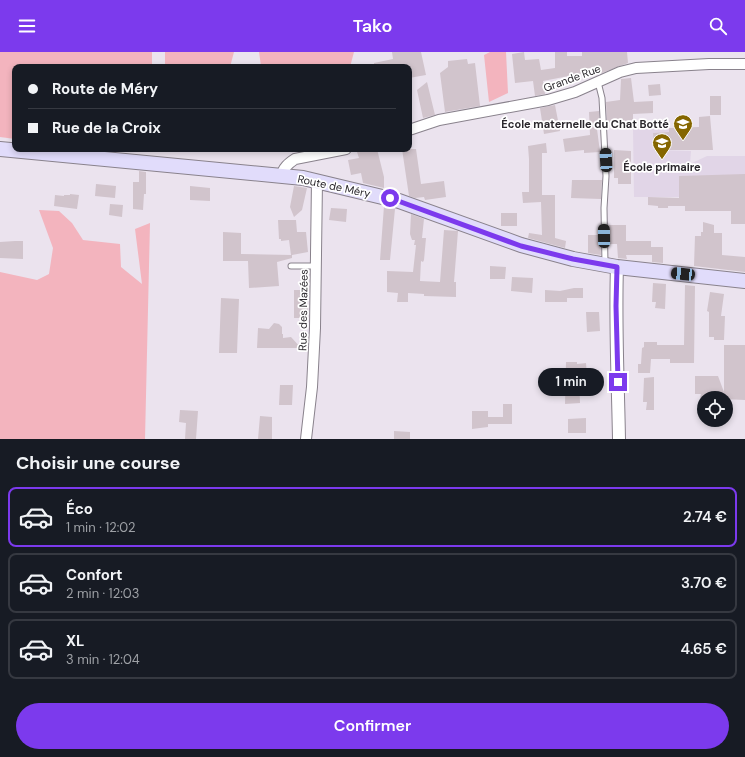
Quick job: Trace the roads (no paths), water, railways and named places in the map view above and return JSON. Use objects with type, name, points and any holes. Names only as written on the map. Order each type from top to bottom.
[{"type":"main road","name":"Route de Méry","points":[[0,150],[12,151]]},
{"type":"main road","name":"Route de Méry","points":[[22,152],[282,176],[317,181],[399,201],[521,246],[573,259],[611,266],[745,281]]},
{"type":"street","name":"Grande Rue","points":[[412,129],[439,120],[548,100],[575,92],[620,72],[636,68],[709,64],[745,64]]},
{"type":"street","points":[[282,176],[282,171],[295,159],[331,152]]},
{"type":"street","name":"Rue des Mazées","points":[[306,439],[312,388],[315,328],[317,181]]},
{"type":"street","points":[[611,266],[616,306],[619,439]]},
{"type":"lane","points":[[598,82],[602,98],[606,176],[604,208],[611,266]]},
{"type":"lane","points":[[291,266],[315,266]]},
{"type":"place","name":"École maternelle du Chat Botté","points":[[683,141]]},
{"type":"place","name":"École primaire","points":[[662,160]]}]
